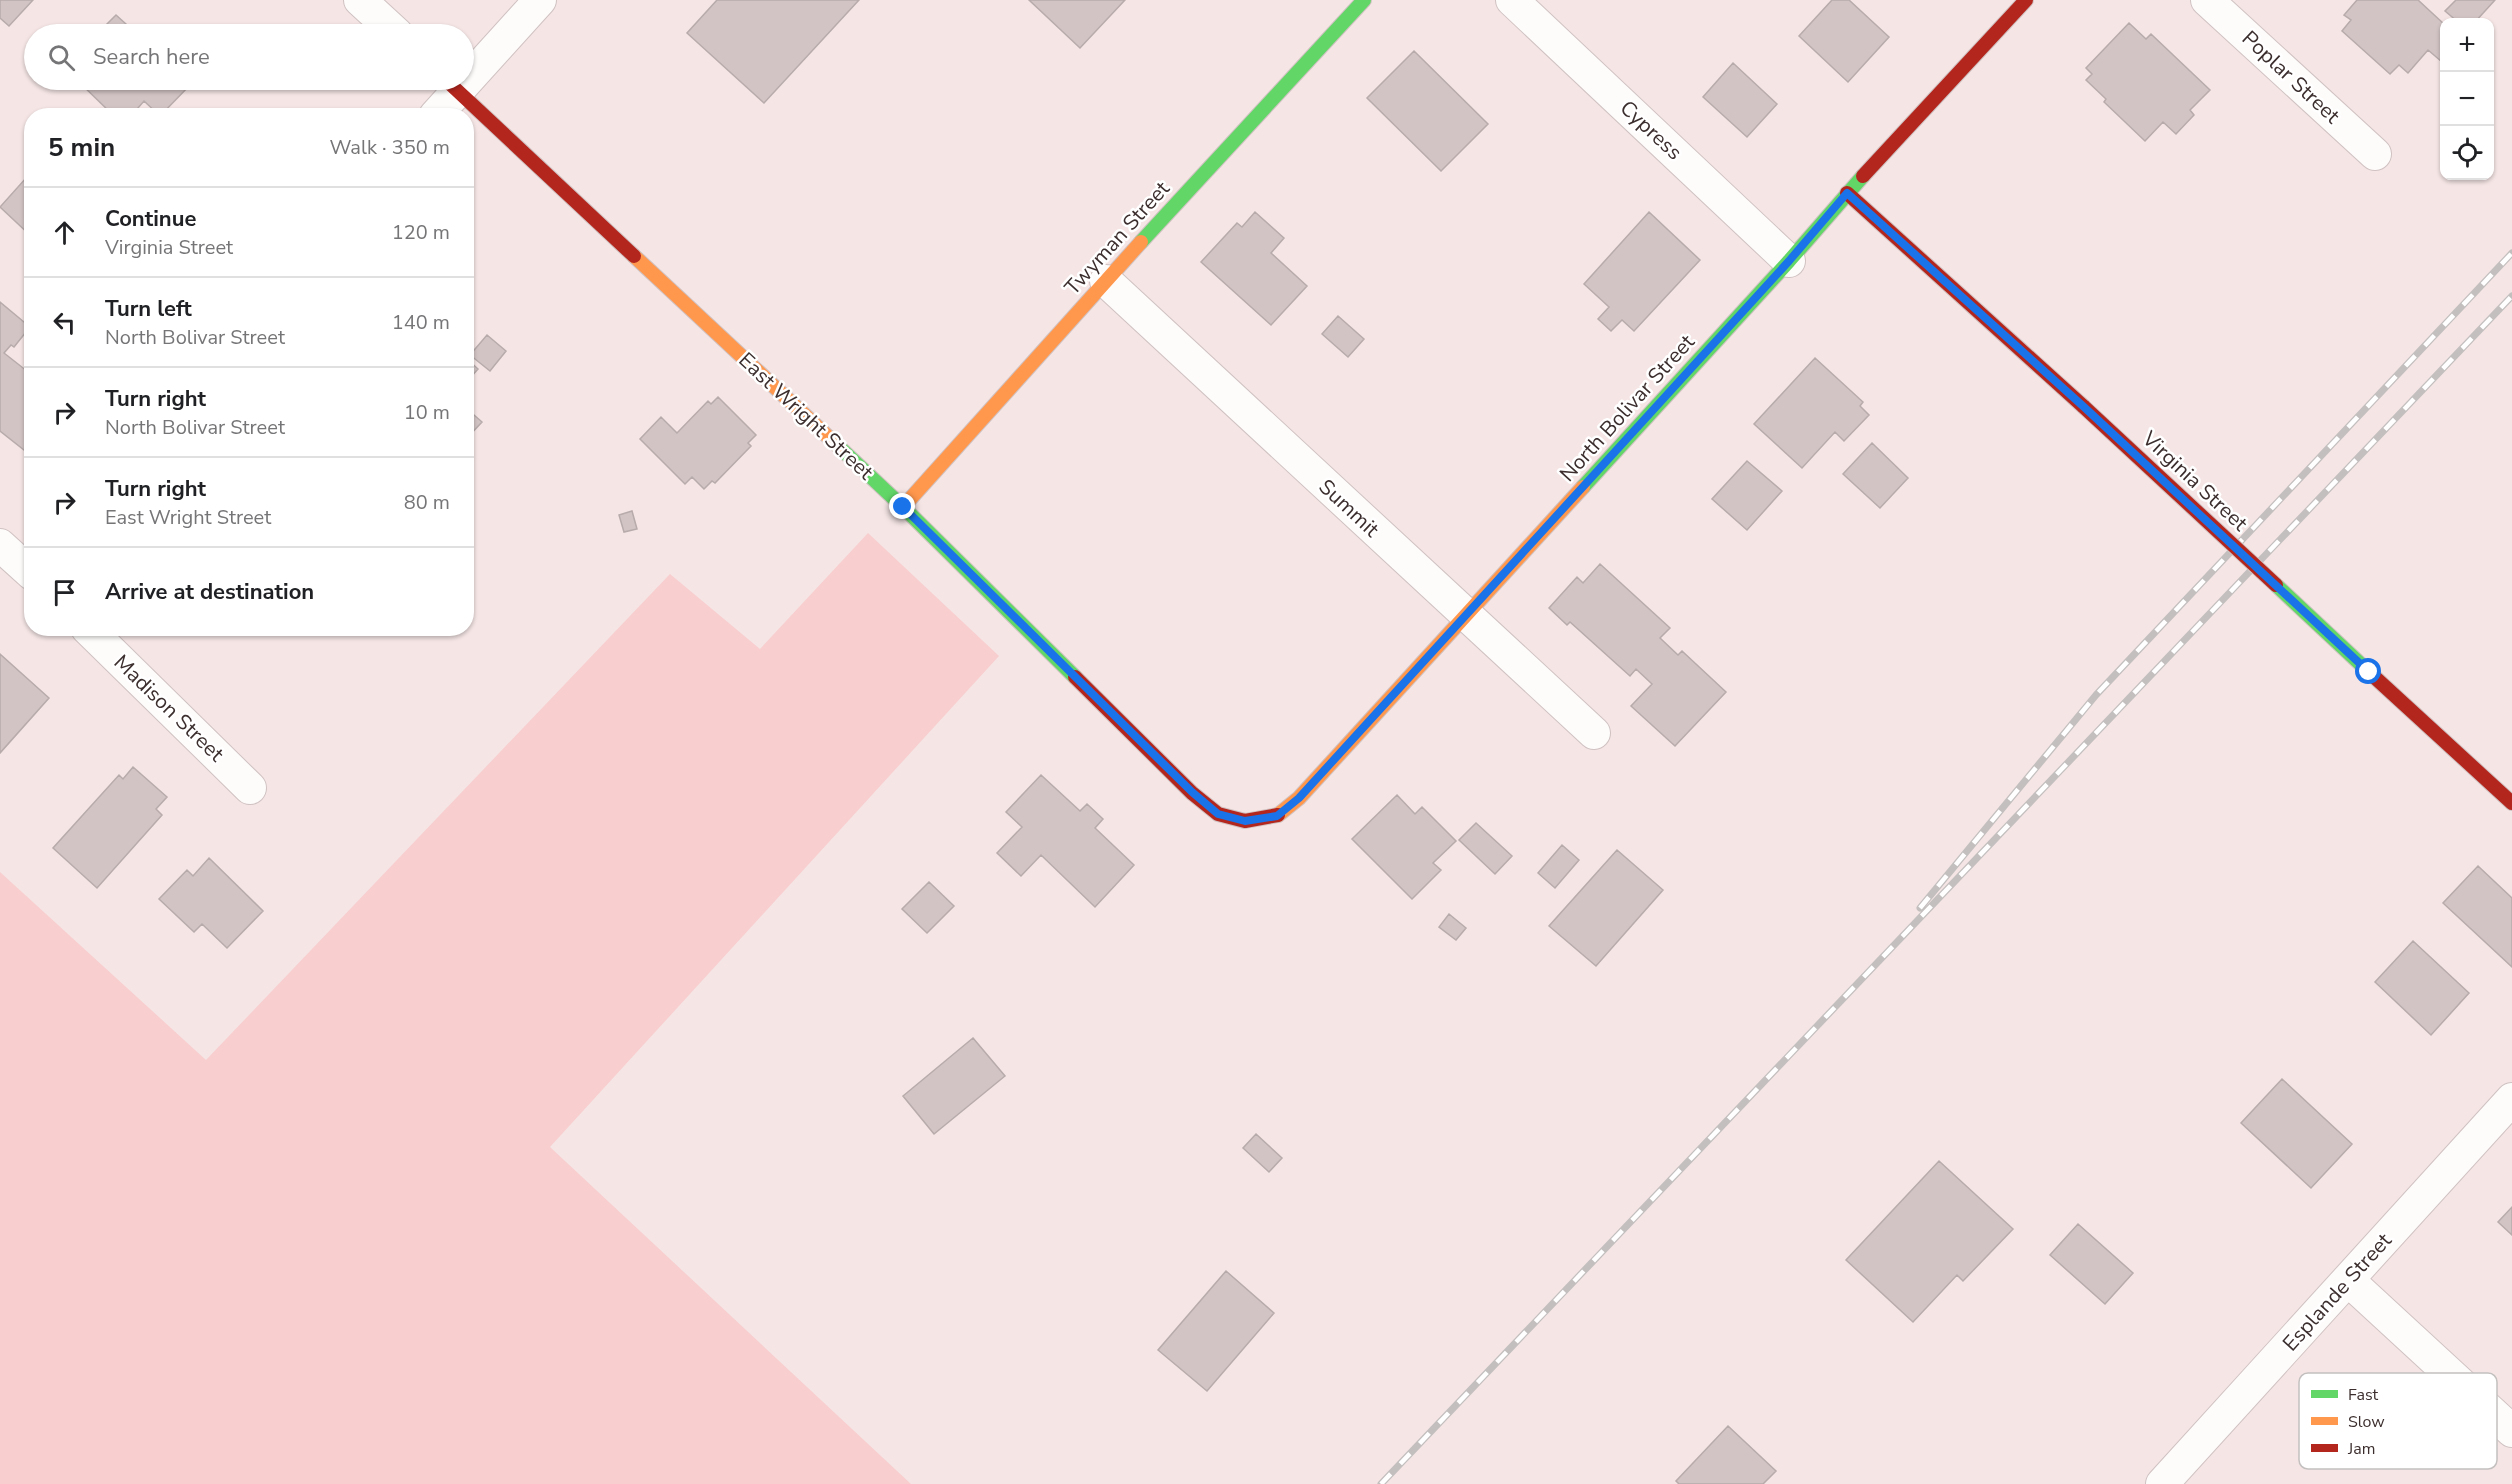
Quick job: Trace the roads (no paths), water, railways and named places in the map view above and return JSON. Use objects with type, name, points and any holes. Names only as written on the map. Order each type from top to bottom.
[{"type":"street","points":[[360,0],[386,24]]},
{"type":"street","points":[[474,64],[540,0]]},
{"type":"street","name":"Twyman Street","points":[[903,507],[1106,281],[1364,0]]},
{"type":"street","name":"Cypress","points":[[1512,0],[1789,261]]},
{"type":"street","name":"North Bolivar Street","points":[[1245,821],[1277,816],[1299,798],[1789,261],[1847,193],[2026,0]]},
{"type":"street","name":"Poplar Street","points":[[2207,0],[2375,154]]},
{"type":"street","points":[[439,108],[449,90]]},
{"type":"street","name":"East Wright Street","points":[[457,90],[903,507],[1192,792],[1218,814],[1245,821]]},
{"type":"street","name":"Virginia Street","points":[[1847,193],[2084,407],[2512,802]]},
{"type":"street","name":"Summit","points":[[1106,281],[1594,733]]},
{"type":"street","name":"Madison Street","points":[[95,636],[250,788]]},
{"type":"street","name":"Esplande Street","points":[[2162,1484],[2512,1099]]},
{"type":"street","points":[[2348,1280],[2449,1373]]},
{"type":"street","points":[[2497,1417],[2512,1431]]},
{"type":"railway","points":[[1920,908],[2096,695],[2512,253]]},
{"type":"railway","points":[[1381,1484],[2512,296]]}]
